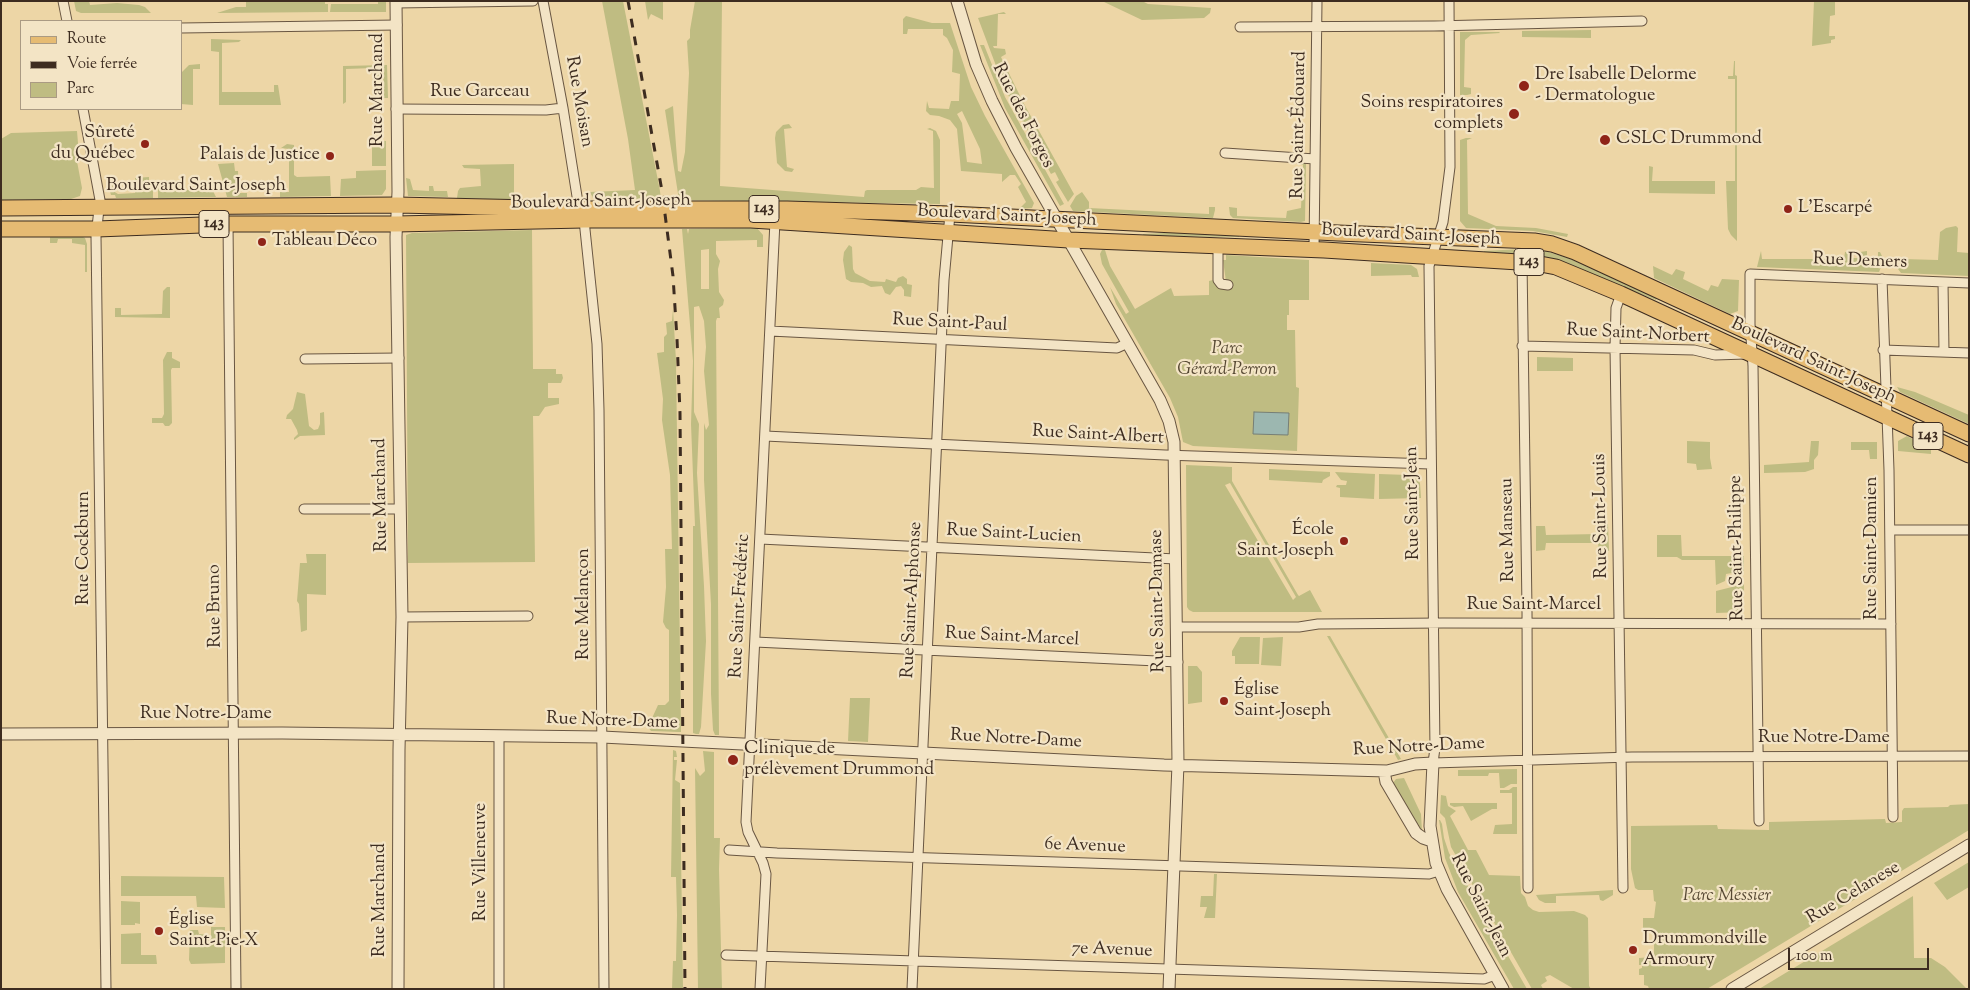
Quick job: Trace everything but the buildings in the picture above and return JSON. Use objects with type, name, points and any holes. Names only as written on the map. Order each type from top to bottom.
[{"type":"main road","name":"Boulevard Saint-Joseph","points":[[1,208],[397,205],[775,221],[1069,240],[1314,249],[1522,261],[1557,268],[1621,294],[1969,455]]},
{"type":"main road","name":"Boulevard Saint-Joseph","points":[[1,230],[97,229],[228,224],[396,224],[582,214],[754,209],[950,214],[1523,240],[1552,244],[1574,252],[1969,434]]},
{"type":"street","points":[[63,1],[67,20]]},
{"type":"street","points":[[396,2],[533,1]]},
{"type":"street","name":"Rue Moisan","points":[[543,1],[582,214]]},
{"type":"street","name":"Rue des Forges","points":[[957,1],[976,64],[992,102],[1069,240]]},
{"type":"street","name":"Rue Saint-Édouard","points":[[1314,249],[1317,1]]},
{"type":"street","name":"Rue Saint-Jean","points":[[1449,1],[1450,167],[1443,222],[1429,270],[1430,464],[1436,748],[1433,763],[1430,813],[1432,841],[1439,871],[1503,989]]},
{"type":"street","name":"Rue Marchand","points":[[396,2],[396,224],[402,616],[399,734],[398,989]]},
{"type":"street","points":[[1240,27],[1642,21]]},
{"type":"street","points":[[182,28],[397,25]]},
{"type":"street","name":"Rue Garceau","points":[[396,109],[546,110],[563,108]]},
{"type":"street","name":"Rue Cockburn","points":[[83,110],[96,174],[99,207],[97,229],[106,989]]},
{"type":"street","points":[[1224,153],[1315,159]]},
{"type":"street","name":"Rue Melançon","points":[[582,214],[596,337],[598,380],[604,989]]},
{"type":"street","name":"Rue Saint-Alphonse","points":[[912,989],[926,651],[947,232],[950,214]]},
{"type":"street","name":"Rue Saint-Frédéric","points":[[760,989],[766,874],[763,863],[748,832],[746,822],[775,221]]},
{"type":"street","name":"Rue Bruno","points":[[228,224],[236,989]]},
{"type":"street","name":"Rue Saint-Damase","points":[[1069,240],[1166,412],[1176,455],[1178,764],[1169,989]]},
{"type":"street","points":[[1218,245],[1218,280],[1221,284],[1228,286]]},
{"type":"street","name":"Rue Manseau","points":[[1522,261],[1527,623],[1528,888]]},
{"type":"street","name":"Rue Saint-Philippe","points":[[1750,274],[1759,821]]},
{"type":"street","name":"Rue Demers","points":[[1750,274],[1969,283]]},
{"type":"street","name":"Rue Saint-Damien","points":[[1882,279],[1890,530],[1893,817]]},
{"type":"street","points":[[1943,282],[1944,352]]},
{"type":"street","name":"Rue Saint-Louis","points":[[1621,294],[1616,308],[1616,348],[1623,888]]},
{"type":"street","name":"Rue Saint-Paul","points":[[770,331],[1117,348],[1128,344]]},
{"type":"street","name":"Rue Saint-Norbert","points":[[1522,346],[1694,350],[1715,355],[1752,354]]},
{"type":"street","points":[[1883,350],[1969,353]]},
{"type":"street","points":[[305,359],[398,358]]},
{"type":"street","name":"Rue Saint-Albert","points":[[765,436],[937,445],[1430,464]]},
{"type":"street","points":[[304,509],[399,509]]},
{"type":"street","points":[[1890,530],[1969,530]]},
{"type":"street","name":"Rue Saint-Lucien","points":[[760,539],[1176,559]]},
{"type":"street","points":[[402,616],[528,616]]},
{"type":"street","name":"Rue Saint-Marcel","points":[[1177,627],[1293,627],[1318,624],[1433,623],[1890,624]]},
{"type":"street","name":"Rue Saint-Marcel","points":[[755,642],[1178,662]]},
{"type":"street","name":"Rue Notre-Dame","points":[[1,734],[234,732],[602,737],[922,754],[1384,771],[1415,764],[1433,763],[1622,758],[1969,756]]},
{"type":"street","name":"Rue Villeneuve","points":[[498,736],[498,989]]},
{"type":"street","points":[[1384,771],[1386,782],[1416,833],[1432,841]]},
{"type":"street","name":"Rue Celanese","points":[[1732,989],[1969,845]]},
{"type":"street","name":"6e Avenue","points":[[729,850],[917,858],[1429,874],[1439,871]]},
{"type":"street","name":"7e Avenue","points":[[726,954],[762,957],[1484,979],[1495,975]]},
{"type":"green space","points":[[74,1],[89,1],[90,5],[117,3],[139,5],[145,7],[151,13],[81,13],[76,11]]},
{"type":"green space","points":[[246,1],[325,1],[325,4],[328,4],[328,12],[217,13],[236,7],[246,7]]},
{"type":"green space","points":[[378,1],[386,1],[386,12],[330,12],[331,4],[378,4]]},
{"type":"green space","points":[[602,1],[623,1],[661,200],[598,201],[593,198],[590,192],[635,190],[628,139]]},
{"type":"green space","points":[[645,1],[663,1],[663,20],[651,14],[648,20]]},
{"type":"green space","points":[[695,1],[722,1],[720,186],[864,197],[867,190],[934,188],[933,131],[927,129],[930,128],[936,131],[940,140],[940,204],[679,200],[665,110],[673,106],[678,171],[681,172],[685,152],[689,73],[687,41],[690,38]]},
{"type":"green space","points":[[1102,1],[1142,1],[1148,4],[1211,8],[1210,13],[1204,18],[1142,20]]},
{"type":"green space","points":[[1814,1],[1835,1],[1835,15],[1830,16],[1829,36],[1835,36],[1835,39],[1831,40],[1831,43],[1812,46]]},
{"type":"green space","points":[[1004,12],[1006,14],[998,14],[997,46],[993,46],[994,48],[1005,49],[1006,54],[1001,57],[1023,102],[1074,194],[1068,202],[1056,182],[1059,180],[1055,172],[1051,174],[1005,89],[1009,87],[1005,78],[1001,79],[978,18]]},
{"type":"green space","points":[[906,16],[932,23],[950,23],[971,87],[985,116],[1034,203],[1032,208],[1019,209],[1026,202],[1018,187],[1021,184],[1015,175],[1010,175],[1002,182],[1002,174],[961,171],[957,129],[950,120],[930,115],[926,111],[927,101],[929,108],[949,109],[951,101],[959,101],[960,74],[952,72],[953,50],[947,38],[943,35],[943,29],[908,29],[907,34],[903,34],[903,19]],"holes":[[[962,111],[980,149],[982,164],[967,162],[962,123],[957,114]]]},
{"type":"green space","points":[[1591,30],[1591,38],[1522,37],[1522,31]]},
{"type":"green space","points":[[1460,32],[1500,33],[1471,35],[1465,40],[1464,87],[1471,88],[1471,94],[1467,95],[1460,95]]},
{"type":"green space","points":[[211,39],[241,40],[239,42],[222,43],[222,92],[274,92],[274,85],[278,85],[281,105],[219,105],[219,52],[211,51]]},
{"type":"green space","points":[[980,45],[984,45],[1005,97],[1064,204],[1060,206],[1005,108]]},
{"type":"green space","points":[[1734,61],[1735,75],[1737,76],[1737,241],[1728,229],[1726,181],[1735,181],[1735,79],[1728,79],[1728,76],[1733,76]]},
{"type":"green space","points":[[200,64],[200,69],[193,69],[193,105],[182,104],[182,72],[189,65]]},
{"type":"green space","points":[[387,65],[388,98],[375,98],[384,96],[383,76],[373,76],[373,68],[346,69],[346,102],[343,104],[343,66]]},
{"type":"green space","points":[[789,124],[792,128],[784,129],[787,167],[794,169],[792,172],[785,171],[777,163],[775,138],[776,132],[783,125]]},
{"type":"green space","points":[[77,131],[79,155],[76,156],[82,188],[80,196],[71,199],[1,200],[1,139],[11,133]]},
{"type":"green space","points":[[1472,138],[1467,140],[1468,214],[1496,226],[1536,228],[1568,234],[1567,237],[1533,231],[1466,228],[1460,221],[1460,140]]},
{"type":"green space","points":[[372,140],[386,141],[386,166],[372,166]]},
{"type":"green space","points":[[287,144],[294,145],[294,175],[297,177],[330,176],[331,196],[280,197],[280,192],[289,192],[289,149],[281,148]]},
{"type":"green space","points":[[234,163],[235,171],[238,171],[239,193],[247,193],[247,197],[227,197],[218,164]]},
{"type":"green space","points":[[1297,163],[1306,163],[1305,221],[1233,218],[1230,215],[1229,207],[1237,208],[1237,216],[1286,218],[1287,211],[1301,208],[1303,165]]},
{"type":"green space","points":[[514,164],[514,200],[457,198],[460,188],[481,186],[480,169],[464,168],[462,165]]},
{"type":"green space","points":[[1649,166],[1653,167],[1652,181],[1715,181],[1715,194],[1649,193]]},
{"type":"green space","points":[[386,170],[386,189],[382,195],[340,196],[341,179],[356,178],[356,171]]},
{"type":"green space","points":[[112,176],[113,191],[118,194],[135,193],[135,178],[149,177],[149,183],[153,183],[153,198],[116,198],[115,195],[111,195],[106,177]]},
{"type":"green space","points":[[406,178],[410,179],[413,190],[429,191],[429,186],[433,186],[434,191],[447,191],[448,197],[408,196]]},
{"type":"green space","points":[[163,180],[167,180],[167,189],[213,191],[216,197],[158,198],[158,183],[163,183]]},
{"type":"green space","points":[[1082,192],[1089,202],[1089,208],[1209,214],[1209,207],[1215,207],[1215,210],[1213,218],[1073,211],[1070,206],[1076,196]]},
{"type":"green space","points":[[1956,226],[1958,228],[1957,252],[1969,253],[1969,276],[1901,273],[1897,265],[1903,259],[1938,260],[1940,232],[1946,228]]},
{"type":"green space","points":[[757,228],[763,235],[763,247],[757,247],[757,240],[716,241],[716,254],[720,261],[718,269],[719,292],[724,300],[723,305],[719,308],[720,318],[717,318],[716,321],[719,735],[715,735],[713,730],[711,694],[711,604],[704,480],[704,423],[706,430],[709,425],[704,371],[706,347],[704,321],[699,306],[694,307],[694,412],[699,424],[697,473],[706,641],[701,727],[699,734],[693,733],[693,526],[695,526],[691,424],[693,361],[682,229],[687,229],[688,234],[689,229]],"holes":[[[709,249],[709,289],[701,289],[701,250]]]},
{"type":"green space","points":[[532,230],[533,369],[556,369],[556,374],[562,374],[563,378],[561,383],[548,383],[548,398],[559,398],[559,404],[545,407],[539,416],[533,416],[535,562],[408,563],[406,235],[412,233]]},
{"type":"green space","points":[[1186,232],[1239,235],[1239,237],[1143,236],[1143,234]]},
{"type":"green space","points":[[50,237],[85,238],[87,244],[87,272],[85,272],[85,245],[72,243],[72,239],[58,239],[57,243],[50,243]]},
{"type":"green space","points":[[849,245],[852,247],[853,269],[855,273],[870,281],[885,282],[886,279],[896,282],[898,278],[903,276],[907,279],[907,284],[912,285],[911,297],[904,296],[904,290],[901,286],[896,287],[890,295],[885,293],[882,286],[871,287],[846,279],[843,260],[844,252]]},
{"type":"green space","points":[[1522,249],[1545,251],[1568,258],[1657,298],[1656,300],[1588,273],[1484,253],[1484,251]]},
{"type":"green space","name":"Parc Gérard-Perron","points":[[1102,250],[1105,250],[1110,266],[1135,309],[1171,288],[1174,296],[1209,295],[1209,281],[1213,280],[1219,288],[1227,289],[1223,260],[1226,260],[1226,255],[1309,260],[1309,300],[1289,300],[1289,315],[1287,315],[1287,330],[1295,330],[1296,387],[1299,388],[1297,451],[1193,446],[1183,442],[1178,417],[1170,398],[1116,304],[1110,287],[1126,314],[1129,312],[1102,264],[1100,254]]},
{"type":"green space","points":[[1761,251],[1762,259],[1844,259],[1845,252],[1852,251],[1852,258],[1860,258],[1860,252],[1867,251],[1867,259],[1878,258],[1878,252],[1880,252],[1883,262],[1879,272],[1757,267]]},
{"type":"green space","points":[[1371,263],[1411,265],[1417,269],[1419,277],[1412,277],[1411,275],[1371,276]]},
{"type":"green space","points":[[1653,266],[1672,275],[1676,269],[1685,272],[1683,279],[1708,291],[1711,285],[1718,287],[1722,279],[1739,280],[1738,311],[1730,314],[1654,278]]},
{"type":"green space","points":[[170,287],[170,318],[115,317],[115,308],[121,308],[121,315],[162,314],[163,291]]},
{"type":"green space","points":[[673,309],[676,361],[681,732],[651,731],[648,727],[658,705],[665,705],[669,701],[669,630],[663,622],[666,587],[665,549],[672,549],[670,475],[662,420],[663,399],[657,353],[664,352],[664,337],[667,334],[666,323],[672,321]]},
{"type":"green space","points":[[167,352],[172,352],[172,358],[180,362],[180,368],[172,368],[171,370],[172,423],[169,426],[165,426],[163,423],[152,423],[152,418],[162,418],[164,414],[163,360]]},
{"type":"green space","points":[[1537,357],[1573,358],[1573,371],[1537,371]]},
{"type":"green space","points":[[1897,387],[1915,392],[1969,415],[1969,424],[1900,392]]},
{"type":"green space","points":[[297,392],[305,394],[309,426],[314,430],[318,429],[320,424],[320,413],[324,412],[325,435],[300,436],[294,440],[298,434],[297,430],[291,419],[286,419],[293,409]]},
{"type":"green space","points":[[1907,436],[1931,448],[1931,454],[1898,451],[1898,441]]},
{"type":"green space","points":[[1687,441],[1710,442],[1712,469],[1697,470],[1696,464],[1687,463]]},
{"type":"green space","points":[[1811,441],[1819,441],[1818,455],[1814,460],[1814,469],[1805,472],[1764,473],[1764,465],[1809,462]]},
{"type":"green space","points":[[1851,442],[1877,442],[1877,459],[1870,459],[1869,450],[1851,450]]},
{"type":"green space","points":[[1186,465],[1232,467],[1232,481],[1298,595],[1310,590],[1322,612],[1193,612],[1187,607]],"holes":[[[1230,483],[1296,597],[1293,600],[1225,485]]]},
{"type":"green space","points":[[1269,469],[1330,472],[1330,476],[1323,480],[1322,483],[1269,480]]},
{"type":"green space","points":[[1335,472],[1375,474],[1374,499],[1340,497],[1340,488],[1336,487],[1337,485],[1346,485],[1347,481],[1341,480]]},
{"type":"green space","points":[[1379,474],[1408,475],[1416,478],[1420,483],[1421,498],[1379,499]]},
{"type":"green space","points":[[1599,524],[1608,524],[1609,551],[1599,551],[1598,543],[1546,543],[1545,550],[1536,551],[1536,526],[1545,526],[1546,535],[1598,534]]},
{"type":"green space","points":[[1657,535],[1681,535],[1682,556],[1744,556],[1744,571],[1726,574],[1725,581],[1716,585],[1715,560],[1682,560],[1677,557],[1657,557]]},
{"type":"green space","points":[[306,554],[326,554],[326,595],[307,594],[307,630],[301,632],[299,604],[297,601],[300,563],[307,563]]},
{"type":"green space","points":[[1744,584],[1744,612],[1716,613],[1716,591]]},
{"type":"green space","points":[[1327,636],[1330,636],[1401,759],[1398,760]]},
{"type":"green space","points":[[1240,637],[1260,637],[1259,664],[1235,664],[1235,656],[1232,656],[1232,651]]},
{"type":"green space","points":[[1283,637],[1281,666],[1261,665],[1263,638]]},
{"type":"green space","points":[[1188,666],[1197,666],[1202,672],[1202,702],[1188,704]]},
{"type":"green space","points":[[850,698],[870,698],[868,742],[848,741]]},
{"type":"green space","points":[[673,750],[676,751],[677,757],[674,757],[674,760],[677,760],[675,780],[680,783],[683,989],[672,989],[673,961],[676,961],[677,915],[676,877],[671,877]]},
{"type":"green space","points":[[703,751],[714,752],[714,838],[720,838],[722,989],[698,989],[695,768],[700,776],[705,771]]},
{"type":"green space","points":[[1517,769],[1517,784],[1511,784],[1504,788],[1500,788],[1499,773],[1489,773],[1488,776],[1458,776],[1458,770]]},
{"type":"green space","points":[[1404,778],[1421,814],[1422,831],[1393,783],[1396,779]]},
{"type":"green space","points":[[1517,787],[1517,834],[1493,834],[1495,825],[1512,824],[1512,793],[1500,793],[1500,790],[1509,790]]},
{"type":"green space","points":[[1441,795],[1446,796],[1448,806],[1456,811],[1450,816],[1468,850],[1476,850],[1489,875],[1520,876],[1521,893],[1525,897],[1528,906],[1533,910],[1539,912],[1574,911],[1588,918],[1589,986],[1591,989],[1574,989],[1550,975],[1545,977],[1547,981],[1541,985],[1543,989],[1532,989],[1451,847],[1445,818],[1440,813]]},
{"type":"green space","points":[[1450,803],[1497,803],[1497,809],[1492,809],[1471,821],[1463,806],[1454,807]]},
{"type":"green space","name":"Parc Messier","points":[[1969,804],[1969,830],[1707,989],[1649,989],[1648,986],[1644,985],[1644,975],[1639,975],[1639,969],[1642,968],[1642,965],[1639,965],[1639,958],[1654,957],[1654,931],[1643,931],[1643,918],[1654,918],[1656,902],[1654,901],[1653,890],[1638,890],[1635,888],[1631,869],[1631,826],[1717,825],[1718,829],[1769,830],[1769,822],[1885,819],[1886,823],[1902,822],[1902,811],[1904,808],[1948,807],[1950,805]]},
{"type":"green space","points":[[1439,820],[1442,824],[1449,853],[1527,989],[1514,989],[1458,892],[1445,858]]},
{"type":"green space","points":[[1969,862],[1969,887],[1947,900],[1934,883]]},
{"type":"green space","points":[[1214,874],[1217,874],[1215,918],[1204,918],[1207,907],[1200,907],[1201,896],[1213,896]]},
{"type":"green space","points":[[121,876],[224,877],[225,908],[197,907],[196,896],[121,896]]},
{"type":"green space","points":[[1613,890],[1613,895],[1603,901],[1600,900],[1599,895],[1556,896],[1556,903],[1545,903],[1539,900],[1536,895]]},
{"type":"green space","points":[[1913,896],[1914,958],[1931,958],[1945,967],[1967,989],[1759,989]]},
{"type":"green space","points":[[121,901],[140,902],[140,924],[121,925]]},
{"type":"green space","points":[[211,927],[225,927],[225,963],[191,964],[189,960],[190,930],[198,930],[199,934],[211,935]]},
{"type":"green space","points":[[141,933],[141,955],[156,955],[157,964],[121,964],[121,934]]},
{"type":"water","points":[[1254,412],[1289,413],[1288,435],[1253,434]]},
{"type":"railway","points":[[628,1],[662,191],[673,276],[677,339],[680,413],[685,989]]},
{"type":"place","name":"Dre Isabelle Delorme - Dermatologue","points":[[1524,86]]},
{"type":"place","name":"Soins respiratoires complets","points":[[1514,114]]},
{"type":"place","name":"CSLC Drummond","points":[[1605,140]]},
{"type":"place","name":"Sûreté du Québec","points":[[145,144]]},
{"type":"place","name":"Palais de Justice","points":[[330,156]]},
{"type":"place","name":"L'Escarpé","points":[[1788,209]]},
{"type":"place","name":"Tableau Déco","points":[[262,242]]},
{"type":"place","name":"École Saint-Joseph","points":[[1344,541]]},
{"type":"place","name":"Église Saint-Joseph","points":[[1224,701]]},
{"type":"place","name":"Clinique de prélèvement Drummond","points":[[733,760]]},
{"type":"place","name":"Église Saint-Pie-X","points":[[159,931]]},
{"type":"place","name":"Drummondville Armoury","points":[[1633,950]]}]
